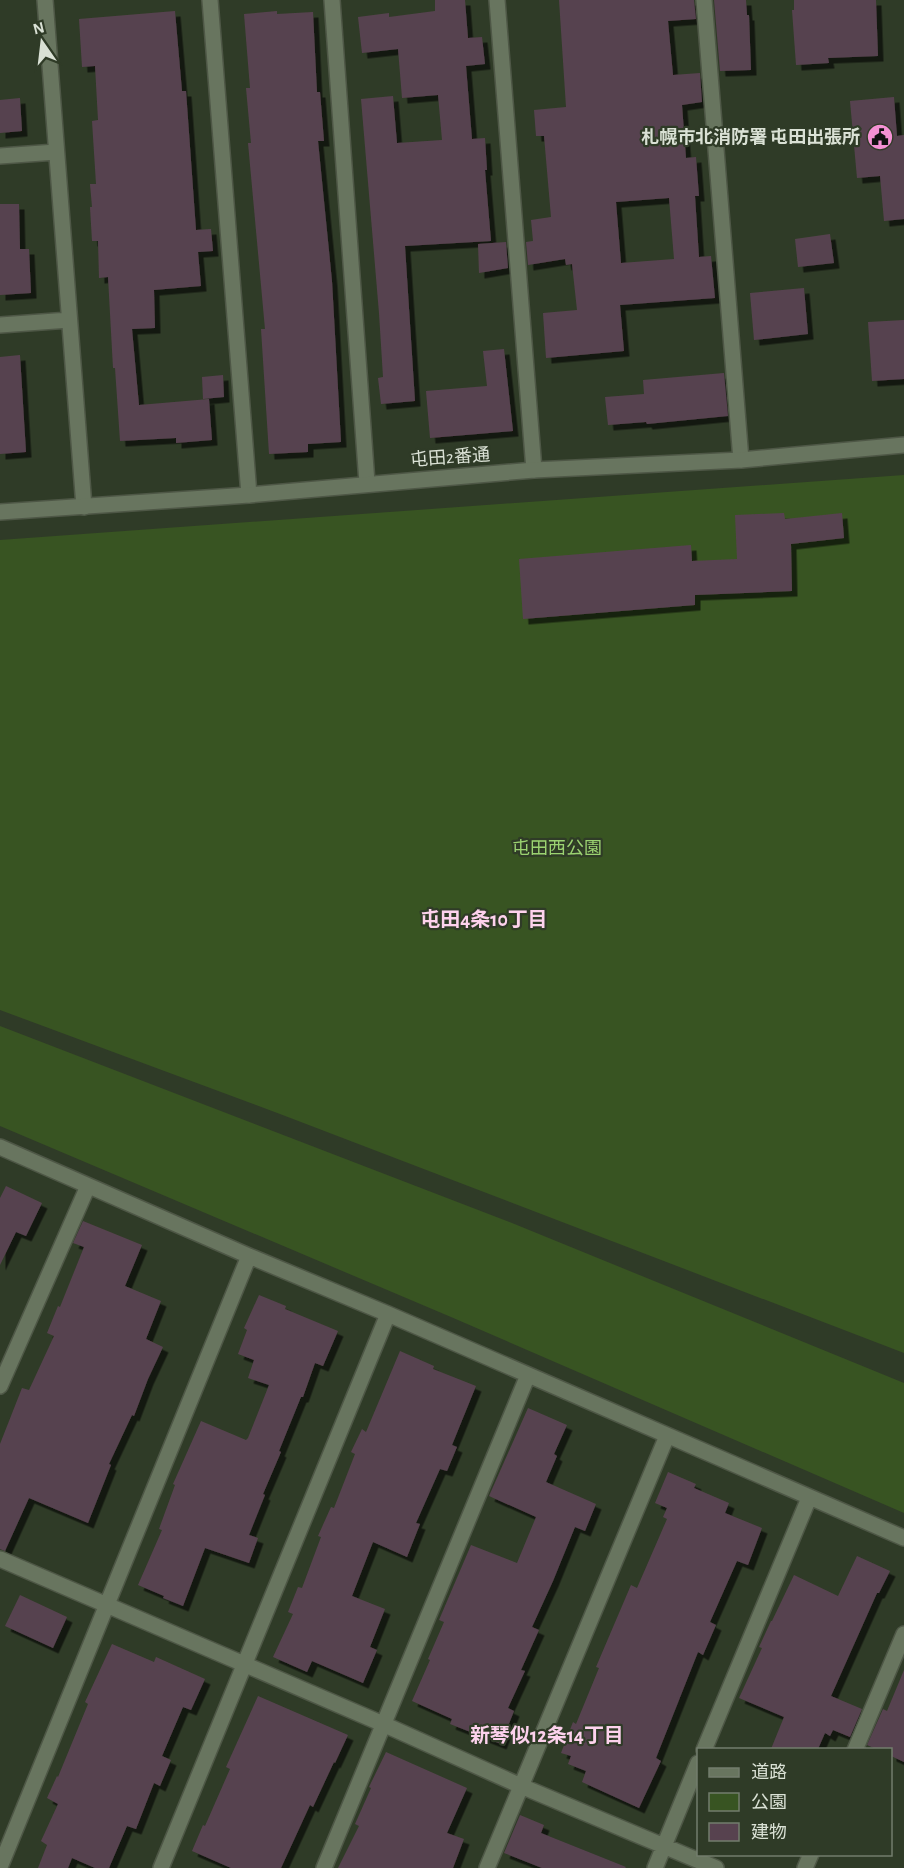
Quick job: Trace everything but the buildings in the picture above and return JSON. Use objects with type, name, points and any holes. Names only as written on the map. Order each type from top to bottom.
[{"type":"street","points":[[45,0],[84,507]]},
{"type":"street","points":[[210,0],[249,495]]},
{"type":"street","points":[[332,0],[367,483]]},
{"type":"street","points":[[497,0],[534,470]]},
{"type":"street","points":[[704,0],[741,460]]},
{"type":"street","points":[[0,156],[56,152]]},
{"type":"street","points":[[0,325],[69,320]]},
{"type":"street","name":"屯田2番通","points":[[0,512],[249,495],[534,470],[741,460],[904,445]]},
{"type":"street","points":[[0,1147],[904,1538]]},
{"type":"street","points":[[0,1386],[88,1186]]},
{"type":"street","points":[[0,1867],[249,1256]]},
{"type":"street","points":[[161,1868],[388,1314]]},
{"type":"street","points":[[324,1868],[528,1375]]},
{"type":"street","points":[[487,1868],[667,1436]]},
{"type":"street","points":[[704,1748],[809,1498]]},
{"type":"street","points":[[0,1558],[521,1786],[716,1868]]},
{"type":"street","points":[[855,1748],[904,1634]]},
{"type":"street","points":[[655,1868],[697,1768]]},
{"type":"green space","name":"屯田西公園","points":[[904,475],[904,1353],[280,1114],[0,1010],[0,540]]},
{"type":"green space","points":[[0,1026],[512,1223],[904,1383],[904,1513],[451,1317],[0,1126]]},
{"type":"place","name":"札幌市北消防署 屯田出張所","points":[[880,137]]},
{"type":"district","name":"屯田4条10丁目","points":[[484,919]]},
{"type":"district","name":"新琴似12条14丁目","points":[[547,1735]]}]
